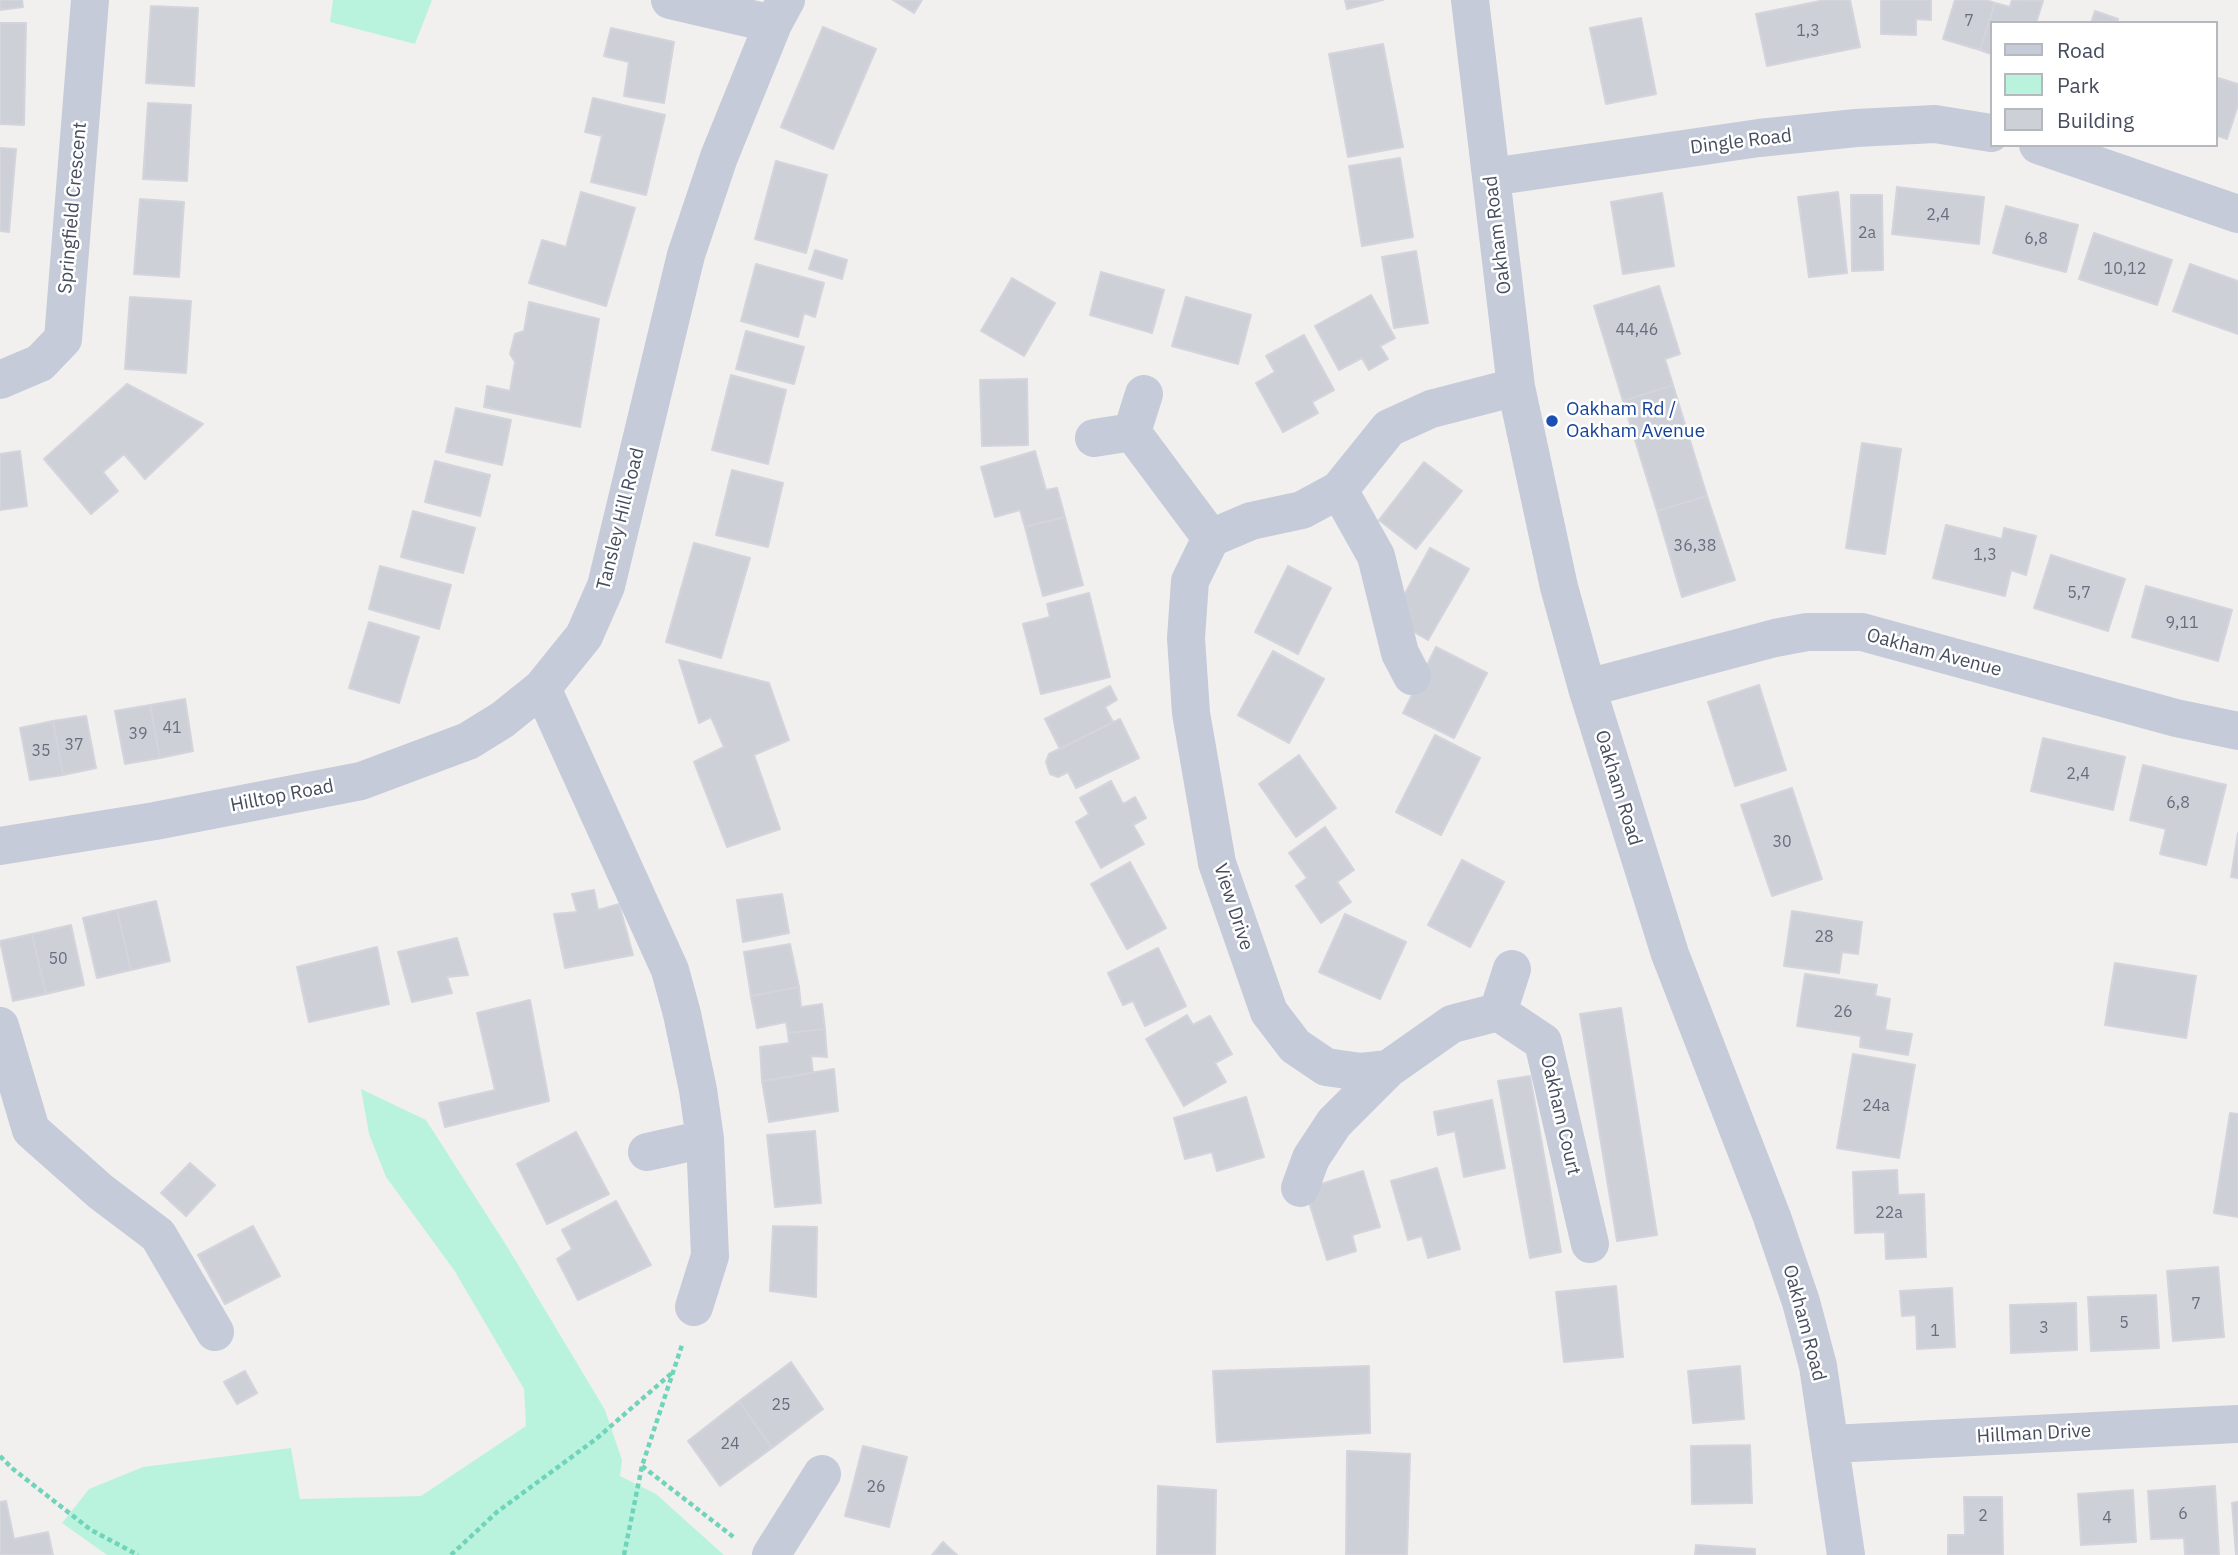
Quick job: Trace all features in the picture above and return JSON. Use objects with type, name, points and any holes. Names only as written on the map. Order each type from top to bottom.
[{"type":"street","name":"Springfield Crescent","points":[[0,380],[40,363],[63,339],[90,0]]},
{"type":"street","points":[[670,0],[780,12]]},
{"type":"street","name":"Oakham Road","points":[[1470,0],[1516,387],[1559,587],[1587,688],[1670,954],[1772,1217],[1801,1302],[1818,1366],[1846,1555]]},
{"type":"street","name":"Tansley Hill Road","points":[[542,688],[584,636],[606,586],[686,255],[719,157],[780,12]]},
{"type":"street","name":"Dingle Road","points":[[1491,177],[1759,138],[1856,128],[1935,124],[1990,133]]},
{"type":"street","points":[[2044,147],[2238,214]]},
{"type":"street","points":[[1132,432],[1211,538],[1251,521],[1302,510],[1339,490],[1389,428],[1431,409],[1516,387]]},
{"type":"street","points":[[1132,432],[1144,394]]},
{"type":"street","points":[[1094,439],[1132,432]]},
{"type":"street","points":[[1339,490],[1376,556],[1400,653],[1412,676]]},
{"type":"street","name":"View Drive","points":[[1211,538],[1190,581],[1186,638],[1191,713],[1217,863],[1269,1012],[1295,1046],[1326,1067],[1361,1072],[1388,1069]]},
{"type":"street","name":"Oakham Avenue","points":[[1587,688],[1775,638],[1807,632],[1862,632],[2176,718],[2238,731]]},
{"type":"street","points":[[542,688],[670,970],[698,1090],[705,1139],[710,1256],[694,1307]]},
{"type":"street","name":"Hilltop Road","points":[[0,846],[155,821],[360,781],[468,741],[502,720],[542,688]]},
{"type":"street","points":[[1300,1188],[1311,1158],[1334,1123],[1388,1069],[1452,1024],[1498,1012],[1512,970]]},
{"type":"street","name":"Oakham Court","points":[[1498,1012],[1543,1042],[1590,1244]]},
{"type":"street","points":[[0,1026],[31,1130],[102,1192],[158,1235],[215,1332]]},
{"type":"street","points":[[646,1152],[705,1139]]},
{"type":"street","name":"Hillman Drive","points":[[1831,1444],[2238,1424]]},
{"type":"street","points":[[758,1551],[822,1474]]},
{"type":"path","points":[[624,1555],[642,1466],[694,1307]]},
{"type":"path","points":[[451,1555],[497,1512],[596,1439],[673,1372]]},
{"type":"path","points":[[0,1456],[91,1530],[138,1555]]},
{"type":"path","points":[[642,1466],[758,1551]]},
{"type":"green space","points":[[333,0],[432,0],[415,44],[330,22]]},
{"type":"green space","points":[[361,1089],[426,1120],[508,1248],[605,1410],[622,1460],[620,1476],[656,1494],[724,1555],[107,1555],[62,1523],[89,1489],[143,1467],[291,1448],[300,1499],[421,1496],[526,1426],[524,1389],[454,1270],[386,1177],[369,1134]]},
{"type":"building","points":[[0,0],[22,0],[23,7],[0,10]]},
{"type":"building","points":[[893,0],[922,0],[914,13]]},
{"type":"building","points":[[1345,0],[1383,0],[1347,9]]},
{"type":"building","points":[[1825,0],[1850,0],[1860,47],[1767,66],[1756,14]]},
{"type":"building","points":[[1881,0],[1931,0],[1931,20],[1916,19],[1916,35],[1881,34]]},
{"type":"building","points":[[1955,0],[1986,0],[1995,3],[1980,50],[1943,39]]},
{"type":"building","points":[[2012,0],[2043,1],[2037,21],[1990,21],[1990,54],[1980,50],[1995,3],[2010,7]]},
{"type":"building","points":[[151,6],[198,8],[194,86],[146,83]]},
{"type":"building","points":[[2095,11],[2118,19],[2118,21],[2092,21]]},
{"type":"building","points":[[1641,18],[1656,94],[1606,104],[1590,28]]},
{"type":"building","points":[[0,23],[26,23],[24,125],[0,124]]},
{"type":"building","points":[[823,27],[876,49],[833,149],[781,127]]},
{"type":"building","points":[[611,28],[674,42],[664,103],[624,96],[629,62],[604,56]]},
{"type":"building","points":[[1383,44],[1403,147],[1348,157],[1329,54]]},
{"type":"building","points":[[2217,78],[2238,84],[2238,105],[2227,139],[2217,136]]},
{"type":"building","points":[[593,98],[665,115],[646,195],[591,182],[602,136],[585,132]]},
{"type":"building","points":[[148,103],[191,105],[187,181],[143,179]]},
{"type":"building","points":[[0,148],[16,149],[9,232],[0,231]]},
{"type":"building","points":[[1400,158],[1413,237],[1362,246],[1349,166]]},
{"type":"building","points":[[776,161],[827,175],[806,253],[755,239]]},
{"type":"building","points":[[1897,187],[1984,197],[1979,244],[1892,234]]},
{"type":"building","points":[[581,192],[635,208],[606,306],[529,283],[542,240],[566,247]]},
{"type":"building","points":[[1838,192],[1847,273],[1809,277],[1798,197]]},
{"type":"building","points":[[1662,193],[1674,266],[1623,274],[1611,202]]},
{"type":"building","points":[[1851,195],[1882,195],[1883,270],[1852,271]]},
{"type":"building","points":[[140,199],[184,202],[179,277],[134,274]]},
{"type":"building","points":[[2006,206],[2078,225],[2066,272],[1993,253]]},
{"type":"building","points":[[2094,233],[2172,260],[2157,305],[2079,279]]},
{"type":"building","points":[[815,250],[847,260],[842,279],[809,269]]},
{"type":"building","points":[[1416,251],[1428,323],[1394,328],[1382,257]]},
{"type":"building","points":[[756,264],[824,283],[815,317],[804,313],[798,337],[741,321]]},
{"type":"building","points":[[2190,264],[2238,281],[2238,334],[2173,311]]},
{"type":"building","points":[[1101,272],[1164,290],[1152,333],[1090,315]]},
{"type":"building","points":[[1012,278],[1055,303],[1024,356],[981,331]]},
{"type":"building","points":[[1659,286],[1680,354],[1665,359],[1673,385],[1623,401],[1594,306]]},
{"type":"building","points":[[1371,295],[1395,338],[1380,346],[1388,359],[1369,370],[1362,358],[1339,370],[1315,326]]},
{"type":"building","points":[[130,297],[191,301],[186,373],[125,369]]},
{"type":"building","points":[[1186,297],[1251,315],[1238,364],[1172,346]]},
{"type":"building","points":[[529,302],[599,319],[580,427],[484,407],[487,386],[510,391],[515,362],[510,354],[515,334],[524,331]]},
{"type":"building","points":[[746,331],[804,347],[794,384],[736,369]]},
{"type":"building","points":[[1304,335],[1334,390],[1312,402],[1318,413],[1283,432],[1256,383],[1275,372],[1266,356]]},
{"type":"building","points":[[731,375],[786,390],[768,464],[712,450]]},
{"type":"building","points":[[1027,379],[1028,445],[982,446],[980,380]]},
{"type":"building","points":[[127,384],[203,424],[145,479],[124,454],[103,472],[118,491],[91,514],[44,459]]},
{"type":"building","points":[[1673,385],[1707,496],[1657,511],[1623,401]]},
{"type":"building","points":[[456,408],[511,420],[502,465],[446,452]]},
{"type":"building","points":[[1862,443],[1901,449],[1885,554],[1846,548]]},
{"type":"building","points":[[20,451],[27,506],[0,510],[0,454]]},
{"type":"building","points":[[1035,451],[1046,490],[1057,488],[1065,517],[1025,527],[1020,510],[995,517],[981,467]]},
{"type":"building","points":[[435,461],[490,475],[480,516],[425,502]]},
{"type":"building","points":[[1424,462],[1462,491],[1416,549],[1379,520]]},
{"type":"building","points":[[732,470],[783,483],[768,547],[716,535]]},
{"type":"building","points":[[1707,496],[1735,580],[1682,597],[1657,511]]},
{"type":"building","points":[[413,511],[475,528],[463,573],[401,557]]},
{"type":"building","points":[[1065,517],[1083,585],[1043,596],[1025,527]]},
{"type":"building","points":[[1946,525],[2002,539],[2004,528],[2036,536],[2026,575],[2011,570],[2005,596],[1933,578]]},
{"type":"building","points":[[694,543],[750,558],[721,658],[666,642]]},
{"type":"building","points":[[1430,548],[1469,569],[1428,640],[1391,619]]},
{"type":"building","points":[[2051,555],[2125,579],[2108,631],[2034,608]]},
{"type":"building","points":[[380,566],[451,585],[439,629],[369,609]]},
{"type":"building","points":[[1288,566],[1331,588],[1298,654],[1255,632]]},
{"type":"building","points":[[2146,586],[2232,610],[2218,661],[2132,637]]},
{"type":"building","points":[[1089,593],[1110,677],[1041,694],[1023,624],[1050,617],[1047,604]]},
{"type":"building","points":[[369,622],[419,637],[399,703],[349,688]]},
{"type":"building","points":[[1436,647],[1487,673],[1454,738],[1403,713]]},
{"type":"building","points":[[1273,651],[1324,679],[1289,743],[1238,715]]},
{"type":"building","points":[[679,660],[769,683],[789,740],[754,755],[780,829],[727,847],[694,762],[724,747],[711,717],[699,723]]},
{"type":"building","points":[[1759,685],[1786,770],[1735,786],[1708,702]]},
{"type":"building","points":[[1110,686],[1117,700],[1105,707],[1113,722],[1060,749],[1045,719]]},
{"type":"building","points":[[185,699],[193,751],[160,758],[150,705]]},
{"type":"building","points":[[150,705],[160,758],[125,764],[115,711]]},
{"type":"building","points":[[86,716],[96,768],[63,775],[53,721]]},
{"type":"building","points":[[1120,719],[1139,758],[1076,788],[1068,772],[1058,777],[1050,774],[1046,762],[1049,754]]},
{"type":"building","points":[[53,721],[63,775],[30,780],[20,728]]},
{"type":"building","points":[[1435,735],[1480,758],[1441,835],[1396,812]]},
{"type":"building","points":[[2043,738],[2125,757],[2113,810],[2031,791]]},
{"type":"building","points":[[1299,755],[1336,808],[1296,837],[1259,784]]},
{"type":"building","points":[[2143,765],[2226,785],[2206,865],[2160,854],[2166,829],[2130,820]]},
{"type":"building","points":[[1111,781],[1123,804],[1135,797],[1146,818],[1133,825],[1144,844],[1101,868],[1076,822],[1089,814],[1080,798]]},
{"type":"building","points":[[1792,788],[1822,879],[1772,896],[1741,805]]},
{"type":"building","points":[[1325,827],[1354,870],[1337,882],[1351,902],[1321,923],[1296,886],[1307,878],[1289,853]]},
{"type":"building","points":[[2238,833],[2238,878],[2231,877]]},
{"type":"building","points":[[1462,860],[1504,882],[1470,947],[1428,925]]},
{"type":"building","points":[[1130,862],[1166,928],[1127,949],[1091,884]]},
{"type":"building","points":[[594,890],[598,910],[619,904],[633,955],[565,968],[554,914],[577,912],[572,894]]},
{"type":"building","points":[[782,894],[789,933],[743,942],[737,900]]},
{"type":"building","points":[[156,901],[170,961],[131,970],[117,910]]},
{"type":"building","points":[[117,910],[131,970],[97,978],[83,918]]},
{"type":"building","points":[[1792,911],[1862,922],[1858,954],[1842,952],[1839,973],[1784,966]]},
{"type":"building","points":[[1345,914],[1406,942],[1380,999],[1319,972]]},
{"type":"building","points":[[71,925],[84,985],[46,994],[32,934]]},
{"type":"building","points":[[32,934],[46,994],[13,1001],[0,941]]},
{"type":"building","points":[[457,938],[468,975],[447,977],[452,993],[412,1002],[398,952]]},
{"type":"building","points":[[790,944],[799,987],[751,996],[744,952]]},
{"type":"building","points":[[377,947],[389,1004],[309,1022],[297,967]]},
{"type":"building","points":[[1158,948],[1186,1006],[1145,1026],[1133,1001],[1123,1005],[1108,973]]},
{"type":"building","points":[[2115,963],[2196,976],[2186,1038],[2105,1025]]},
{"type":"building","points":[[1805,974],[1877,985],[1875,996],[1890,999],[1885,1030],[1912,1034],[1908,1055],[1860,1047],[1861,1036],[1797,1026]]},
{"type":"building","points":[[799,987],[801,1007],[822,1004],[825,1029],[788,1033],[786,1022],[757,1028],[751,996]]},
{"type":"building","points":[[530,1000],[549,1101],[445,1127],[439,1103],[495,1090],[477,1013]]},
{"type":"building","points":[[1621,1008],[1657,1235],[1617,1241],[1580,1014]]},
{"type":"building","points":[[1187,1015],[1193,1025],[1210,1016],[1232,1054],[1215,1063],[1226,1082],[1184,1106],[1146,1039]]},
{"type":"building","points":[[825,1029],[827,1057],[811,1056],[813,1073],[762,1081],[760,1047],[789,1043],[788,1033]]},
{"type":"building","points":[[1853,1054],[1915,1065],[1899,1158],[1837,1148]]},
{"type":"building","points":[[834,1069],[838,1111],[769,1122],[762,1081]]},
{"type":"building","points":[[1530,1076],[1561,1252],[1530,1258],[1498,1081]]},
{"type":"building","points":[[1246,1097],[1264,1157],[1217,1171],[1212,1152],[1185,1159],[1174,1118]]},
{"type":"building","points":[[1492,1100],[1505,1168],[1464,1177],[1455,1131],[1438,1135],[1434,1112]]},
{"type":"building","points":[[2230,1113],[2238,1114],[2238,1217],[2214,1213]]},
{"type":"building","points":[[815,1131],[821,1203],[775,1207],[767,1135]]},
{"type":"building","points":[[576,1132],[609,1194],[547,1224],[517,1164]]},
{"type":"building","points":[[190,1163],[215,1185],[186,1216],[161,1193]]},
{"type":"building","points":[[1437,1168],[1460,1249],[1428,1258],[1422,1236],[1408,1240],[1391,1181]]},
{"type":"building","points":[[1897,1170],[1898,1195],[1924,1194],[1926,1257],[1886,1259],[1885,1232],[1855,1233],[1853,1172]]},
{"type":"building","points":[[1363,1171],[1380,1227],[1352,1235],[1356,1251],[1327,1260],[1305,1189]]},
{"type":"building","points":[[616,1201],[651,1265],[578,1300],[557,1259],[572,1249],[562,1230]]},
{"type":"building","points":[[253,1226],[280,1276],[225,1304],[198,1255]]},
{"type":"building","points":[[773,1226],[817,1227],[816,1297],[770,1291]]},
{"type":"building","points":[[2218,1267],[2224,1337],[2173,1341],[2167,1271]]},
{"type":"building","points":[[1616,1286],[1623,1357],[1564,1362],[1556,1292]]},
{"type":"building","points":[[1952,1288],[1955,1347],[1917,1349],[1916,1315],[1902,1316],[1900,1291]]},
{"type":"building","points":[[2156,1295],[2159,1348],[2091,1351],[2088,1297]]},
{"type":"building","points":[[2076,1303],[2077,1350],[2011,1353],[2010,1305]]},
{"type":"building","points":[[791,1362],[823,1409],[772,1448],[739,1401]]},
{"type":"building","points":[[1369,1366],[1370,1433],[1217,1442],[1213,1371]]},
{"type":"building","points":[[1740,1366],[1744,1419],[1693,1423],[1688,1371]]},
{"type":"building","points":[[245,1371],[257,1393],[237,1404],[224,1382]]},
{"type":"building","points":[[739,1401],[772,1448],[720,1486],[688,1441]]},
{"type":"building","points":[[1750,1445],[1752,1503],[1692,1504],[1691,1446]]},
{"type":"building","points":[[863,1446],[907,1457],[889,1527],[845,1516]]},
{"type":"building","points":[[1347,1451],[1410,1454],[1407,1555],[1346,1555]]},
{"type":"building","points":[[1158,1486],[1216,1490],[1215,1555],[1157,1555]]},
{"type":"building","points":[[2215,1486],[2219,1555],[2185,1555],[2184,1538],[2151,1539],[2148,1491]]},
{"type":"building","points":[[2133,1490],[2136,1542],[2081,1545],[2078,1494]]},
{"type":"building","points":[[1964,1497],[2002,1497],[2003,1555],[1948,1555],[1948,1535],[1965,1535]]},
{"type":"building","points":[[6,1501],[14,1539],[48,1532],[53,1555],[0,1555],[0,1502]]},
{"type":"building","points":[[2238,1502],[2238,1555],[2236,1555],[2232,1503]]},
{"type":"building","points":[[943,1542],[957,1555],[932,1555]]},
{"type":"building","points":[[1696,1545],[1755,1549],[1755,1555],[1695,1555]]},
{"type":"place","name":"Oakham Rd / Oakham Avenue","points":[[1552,421]]}]
